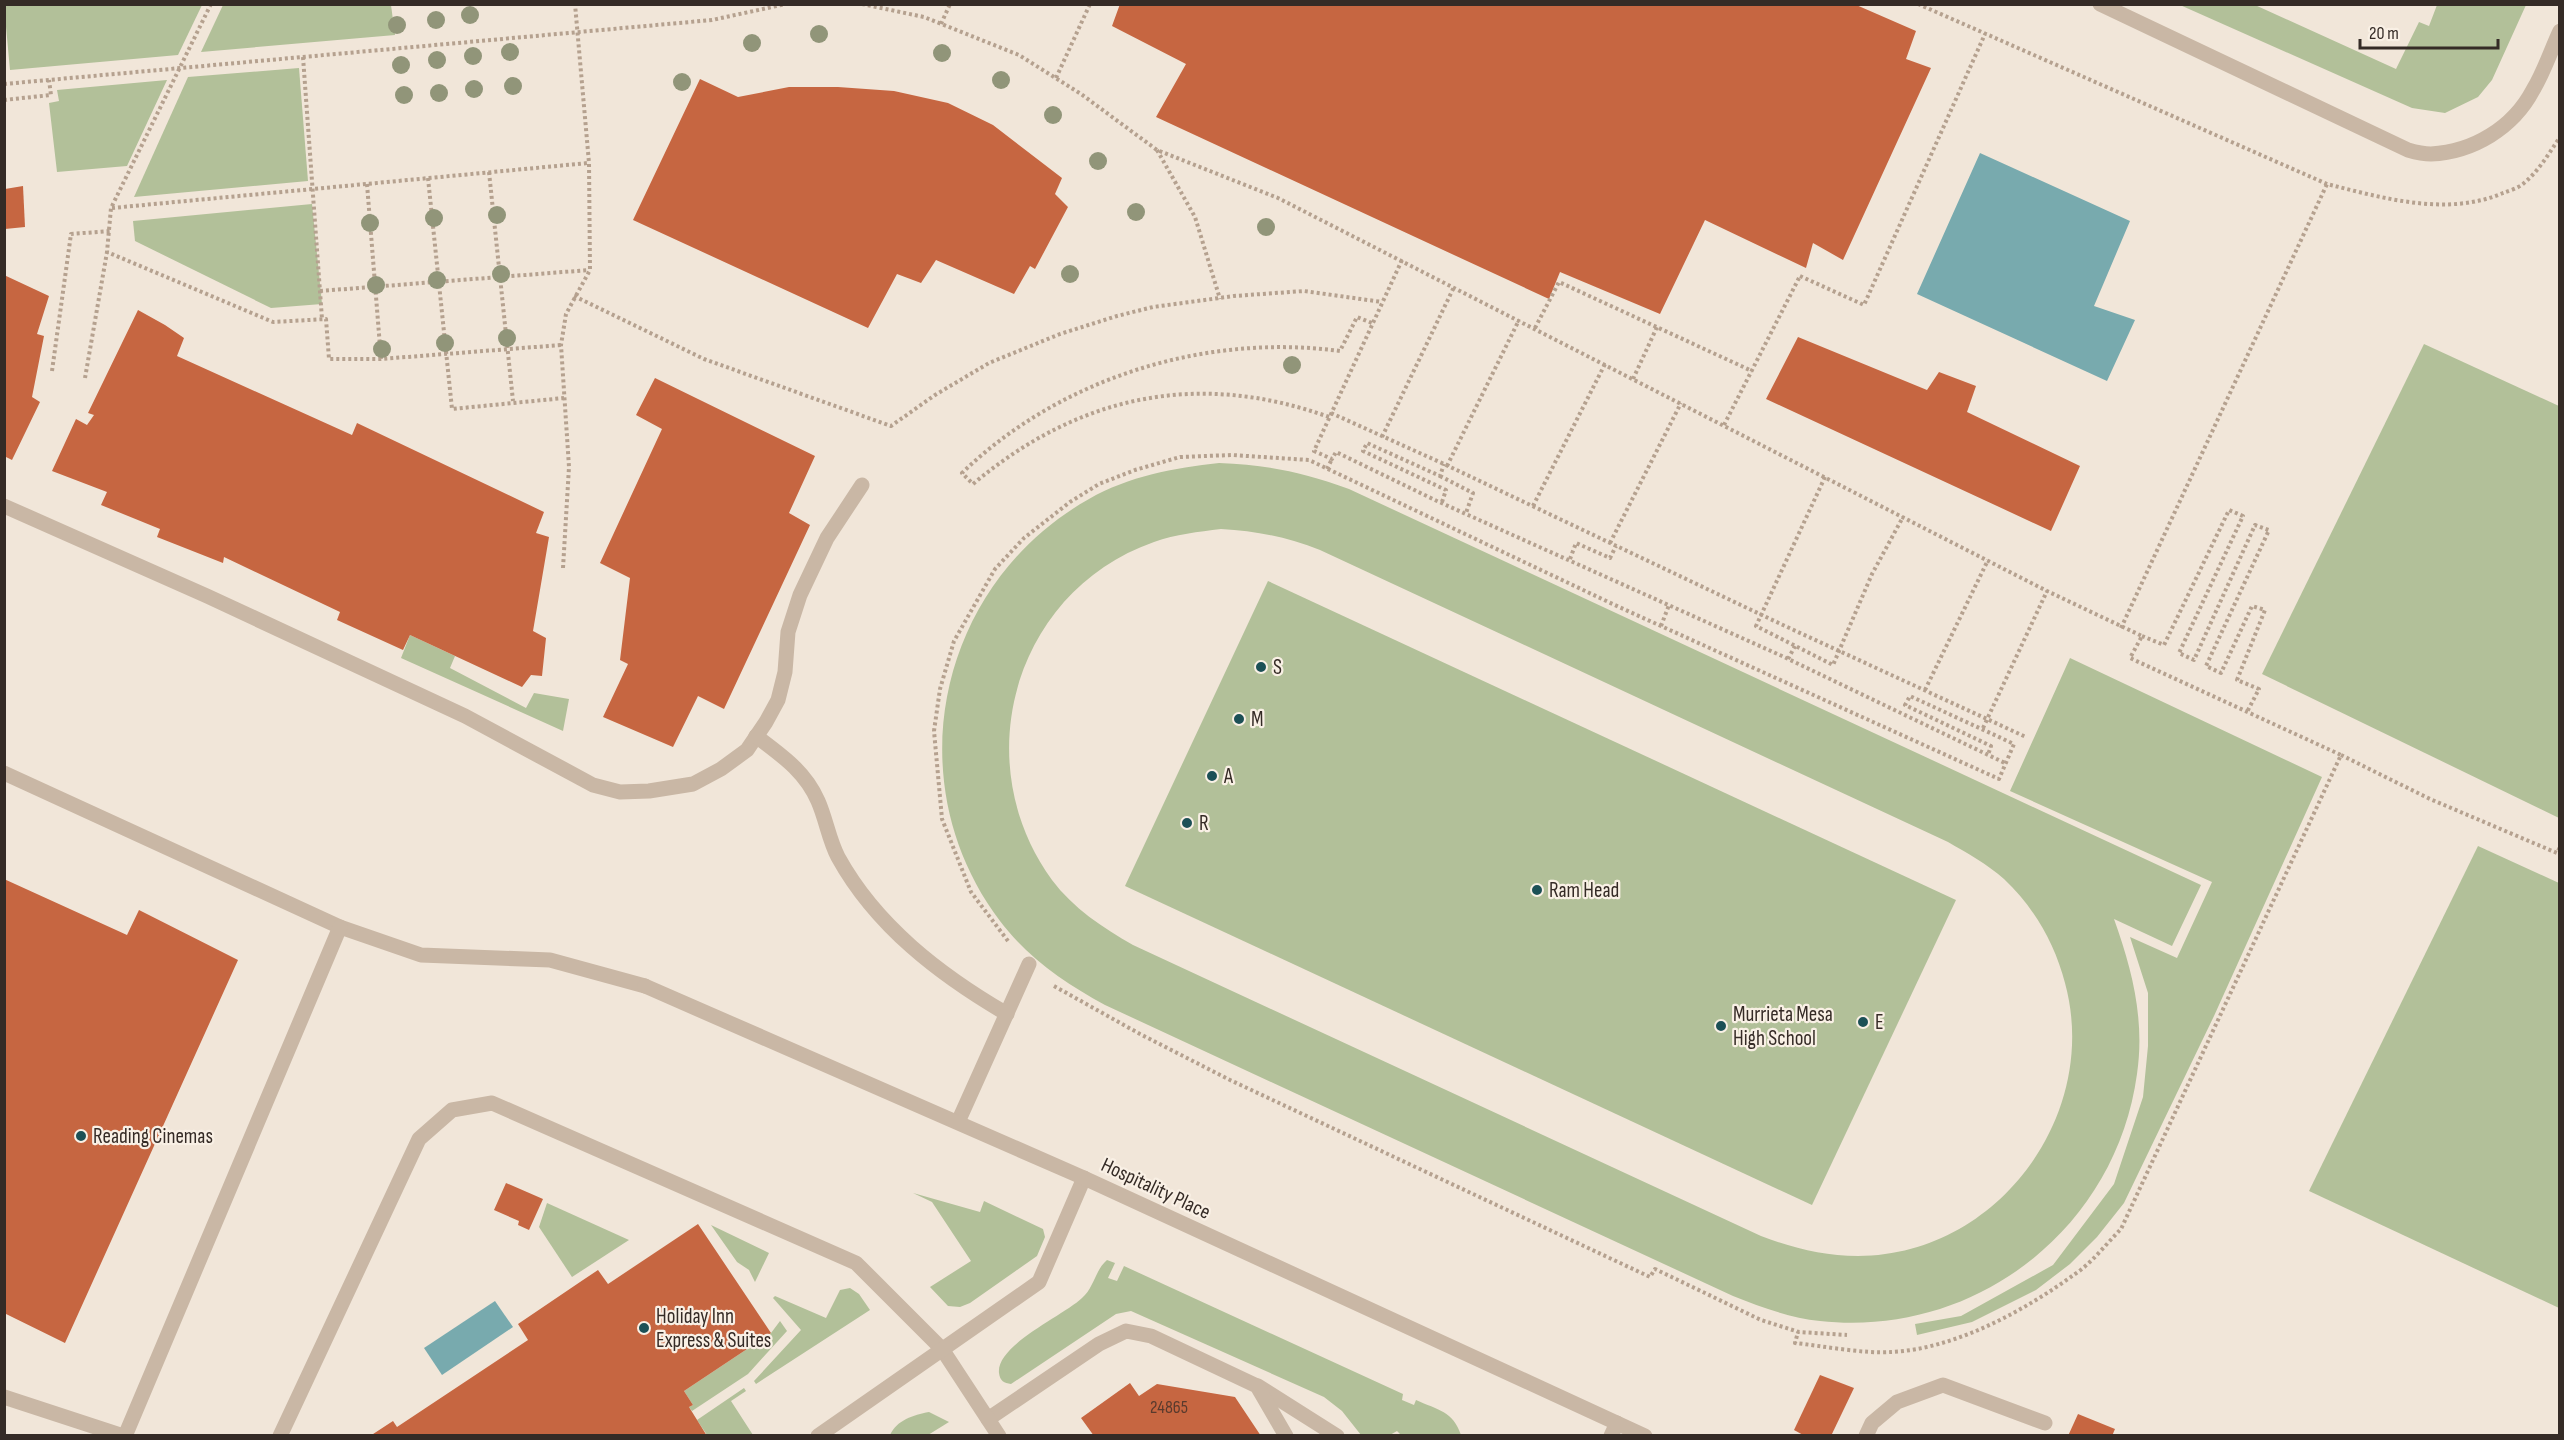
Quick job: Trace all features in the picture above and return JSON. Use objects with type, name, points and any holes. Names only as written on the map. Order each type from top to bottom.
[{"type":"street","points":[[2100,4],[2408,150],[2430,154],[2469,147],[2503,128],[2533,90],[2559,31]]},
{"type":"street","points":[[4,506],[207,596],[465,716],[593,785],[620,792],[650,791],[693,784],[721,769],[747,750],[778,700],[785,672],[788,632],[800,595],[827,538],[862,485]]},
{"type":"street","points":[[756,736],[797,767],[818,800],[837,855],[862,894],[909,946],[964,989],[1007,1014]]},
{"type":"street","name":"Hospitality Place","points":[[4,773],[340,927],[421,955],[550,960],[645,986],[1084,1178],[1614,1429],[1645,1436]]},
{"type":"street","points":[[4,1397],[124,1436],[340,927]]},
{"type":"street","points":[[958,1122],[1029,964]]},
{"type":"street","points":[[280,1436],[419,1139],[452,1110],[492,1103],[856,1263],[942,1349],[999,1436]]},
{"type":"street","points":[[818,1436],[839,1430],[942,1349],[1039,1282],[1084,1178]]},
{"type":"street","points":[[988,1419],[1099,1344],[1126,1331],[1151,1336],[1257,1386],[1336,1436]]},
{"type":"street","points":[[1866,1436],[1872,1423],[1897,1402],[1943,1385],[2045,1424]]},
{"type":"street","points":[[1257,1386],[1286,1436]]},
{"type":"path","points":[[85,378],[107,252],[111,208],[211,4]]},
{"type":"path","points":[[563,568],[569,467],[561,345],[566,314],[590,270],[588,163],[575,4]]},
{"type":"path","points":[[4,78],[5,84],[712,20],[786,4]]},
{"type":"path","points":[[862,4],[924,17],[1019,55],[1056,78],[1157,150],[1278,198],[2047,591],[2121,628],[2164,645],[2229,510],[2243,516],[2179,653],[2194,660],[2255,525],[2269,530],[2206,666],[2221,673],[2252,606],[2265,610],[2237,680],[2259,689],[2247,712]]},
{"type":"path","points":[[941,24],[950,4]]},
{"type":"path","points":[[1056,78],[1090,4]]},
{"type":"path","points":[[1918,4],[2327,184],[2419,204],[2459,204],[2493,198],[2522,185],[2544,161],[2559,137]]},
{"type":"path","points":[[1724,426],[1800,275],[1864,305],[1985,34]]},
{"type":"path","points":[[303,57],[321,319]]},
{"type":"path","points":[[4,100],[51,95],[49,80]]},
{"type":"path","points":[[1157,150],[1195,217],[1220,298]]},
{"type":"path","points":[[111,208],[588,163]]},
{"type":"path","points":[[489,172],[513,401]]},
{"type":"path","points":[[428,178],[452,409],[513,401],[564,398]]},
{"type":"path","points":[[367,184],[381,359]]},
{"type":"path","points":[[2121,628],[2327,184]]},
{"type":"path","points":[[52,371],[71,234],[110,231]]},
{"type":"path","points":[[107,252],[273,322],[326,319],[329,359],[381,359],[561,345]]},
{"type":"path","points":[[1332,459],[1314,451],[1402,260]]},
{"type":"path","points":[[320,291],[590,270]]},
{"type":"path","points":[[1535,328],[1559,282],[1752,371]]},
{"type":"path","points":[[1382,436],[1454,287]]},
{"type":"path","points":[[574,296],[704,359],[891,426],[935,395],[989,363],[1060,334],[1153,307],[1220,298],[1304,291],[1382,302]]},
{"type":"path","points":[[1372,323],[1357,317],[1340,351],[1292,346],[1253,346],[1134,369],[1030,419],[983,453],[962,473],[973,484],[1008,456],[1058,427],[1108,408],[1159,397],[1214,393],[1242,394],[1298,406],[1330,415],[1446,465],[1761,615],[2026,737]]},
{"type":"path","points":[[1440,476],[1519,320]]},
{"type":"path","points":[[1633,379],[1657,327]]},
{"type":"path","points":[[1533,506],[1605,364]]},
{"type":"path","points":[[1610,543],[1681,403]]},
{"type":"path","points":[[1442,502],[1446,490],[1362,451],[1367,443],[1473,493],[1466,513]]},
{"type":"path","points":[[1327,469],[1336,452],[1788,659],[2007,764]]},
{"type":"path","points":[[1846,1335],[1798,1332],[1761,1320],[1655,1269],[1650,1277],[1230,1080],[1065,993],[1029,964],[971,892],[942,819],[934,731],[940,689],[954,641],[973,605],[995,569],[1024,538],[1070,502],[1099,484],[1135,470],[1180,458],[1233,455],[1309,460],[1661,626],[1999,779],[2014,744],[1910,696],[1905,705],[1991,747],[1988,755]]},
{"type":"path","points":[[1825,477],[1756,626],[1795,646],[1833,665],[1872,574],[1904,517]]},
{"type":"path","points":[[1570,560],[1576,543],[1610,558],[1616,546]]},
{"type":"path","points":[[1925,690],[1988,560]]},
{"type":"path","points":[[1983,728],[2047,591]]},
{"type":"path","points":[[1661,626],[1669,605]]},
{"type":"path","points":[[2142,636],[2130,658],[2341,754],[2430,799],[2557,853],[2559,847]]},
{"type":"path","points":[[1788,659],[1795,646]]},
{"type":"path","points":[[1798,1332],[1795,1343],[1890,1353],[1941,1342],[1972,1332],[2018,1312],[2077,1274],[2121,1229],[2341,754]]},
{"type":"green space","points":[[4,5],[202,5],[178,55],[10,70]]},
{"type":"green space","points":[[223,5],[391,5],[395,35],[201,52]]},
{"type":"green space","points":[[2180,5],[2255,5],[2396,69],[2419,22],[2429,26],[2437,5],[2526,5],[2492,80],[2478,97],[2445,113],[2412,108]]},
{"type":"green space","points":[[299,68],[308,181],[134,197],[188,77]]},
{"type":"green space","points":[[167,80],[127,166],[57,172],[49,103],[59,101],[57,90]]},
{"type":"green space","points":[[312,204],[322,304],[271,308],[135,241],[133,221]]},
{"type":"green space","points":[[2424,344],[2559,406],[2559,818],[2262,674]]},
{"type":"green space","points":[[1219,463],[1269,468],[1316,478],[1349,489],[2201,885],[2172,946],[2114,919],[2131,976],[2138,1014],[2137,1074],[2124,1130],[2100,1180],[2068,1225],[2029,1262],[1983,1291],[1932,1311],[1877,1322],[1820,1321],[1787,1315],[1733,1296],[1105,1005],[1062,979],[1035,958],[1000,921],[967,866],[948,808],[942,749],[948,690],[967,633],[997,581],[1038,536],[1089,499],[1136,479]],"holes":[[[1221,529],[1283,538],[1320,550],[1948,842],[1977,859],[2004,879],[2034,914],[2049,940],[2065,983],[2072,1033],[2067,1081],[2052,1127],[2027,1169],[1994,1204],[1954,1232],[1908,1250],[1858,1256],[1833,1255],[1797,1248],[1761,1236],[1133,945],[1089,917],[1069,900],[1052,880],[1026,834],[1012,784],[1010,734],[1018,685],[1038,639],[1067,599],[1106,566],[1162,539]]]},
{"type":"green space","points":[[1268,581],[1956,900],[1812,1205],[1125,886]]},
{"type":"green space","points":[[410,635],[455,656],[450,668],[526,708],[534,693],[569,699],[563,731],[401,658]]},
{"type":"green space","points":[[2070,658],[2322,777],[2214,1016],[2124,1203],[2097,1237],[2070,1264],[2036,1290],[1972,1322],[1917,1335],[1915,1324],[1961,1316],[2053,1265],[2114,1184],[2143,1097],[2148,1046],[2148,993],[2130,937],[2177,958],[2212,882],[2010,791]]},
{"type":"green space","points":[[2478,846],[2559,883],[2559,1308],[2309,1191]]},
{"type":"green space","points":[[913,1193],[980,1212],[984,1201],[1043,1229],[1045,1237],[1037,1256],[970,1303],[960,1307],[948,1306],[930,1287],[971,1261],[932,1202]]},
{"type":"green space","points":[[547,1203],[629,1240],[572,1277],[539,1227]]},
{"type":"green space","points":[[711,1225],[769,1253],[755,1282],[749,1270],[737,1262]]},
{"type":"green space","points":[[1107,1260],[1115,1263],[1108,1278],[1117,1281],[1124,1266],[1403,1394],[1402,1400],[1414,1405],[1416,1400],[1444,1412],[1454,1421],[1461,1435],[1401,1435],[1397,1431],[1390,1435],[1361,1435],[1342,1411],[1324,1397],[1131,1311],[1116,1314],[1011,1384],[1003,1381],[999,1373],[1001,1362],[1008,1352],[1032,1332],[1082,1298]]},
{"type":"green space","points":[[850,1288],[859,1294],[870,1310],[756,1384],[754,1381],[801,1330],[773,1298],[775,1296],[826,1318],[840,1290]]},
{"type":"green space","points":[[780,1321],[787,1331],[748,1374],[692,1411],[689,1407],[693,1405],[684,1391],[771,1333]]},
{"type":"green space","points":[[744,1388],[746,1391],[731,1401],[753,1435],[707,1435],[697,1420]]},
{"type":"green space","points":[[929,1412],[949,1422],[928,1435],[890,1435],[906,1419]]},
{"type":"water","points":[[1980,153],[2130,221],[2094,306],[2135,320],[2107,381],[1917,294]]},
{"type":"water","points":[[495,1301],[513,1327],[442,1375],[424,1348]]},
{"type":"building","points":[[1120,4],[1854,4],[1916,31],[1906,59],[1931,68],[1843,260],[1813,243],[1806,268],[1705,220],[1660,314],[1560,272],[1549,299],[1156,117],[1186,64],[1112,26]]},
{"type":"building","points":[[700,79],[738,97],[789,87],[838,87],[894,91],[948,103],[993,125],[1062,178],[1055,194],[1068,207],[1035,269],[1030,266],[1014,294],[936,260],[921,283],[897,274],[868,328],[633,220]]},
{"type":"building","points":[[23,186],[25,227],[5,229],[5,189]]},
{"type":"building","points":[[4,275],[49,296],[37,334],[44,336],[32,397],[40,402],[12,460],[4,456]]},
{"type":"building","points":[[138,310],[184,338],[177,356],[352,435],[357,423],[544,512],[536,533],[549,537],[533,631],[546,638],[542,676],[531,675],[522,687],[410,635],[403,650],[337,620],[340,612],[224,557],[223,563],[157,537],[160,529],[101,505],[107,492],[52,471],[76,419],[87,425],[94,415],[88,413]]},
{"type":"building","points":[[1798,337],[1927,390],[1939,372],[1976,386],[1967,412],[2080,466],[2051,531],[1766,399]]},
{"type":"building","points":[[655,378],[815,456],[789,513],[810,525],[724,709],[698,696],[673,747],[603,717],[628,664],[620,660],[630,578],[600,563],[662,429],[636,415]]},
{"type":"building","name":"Reading Cinemas","points":[[4,879],[127,935],[139,910],[238,960],[65,1343],[4,1313]]},
{"type":"building","points":[[506,1183],[543,1199],[529,1230],[518,1225],[519,1221],[494,1210]]},
{"type":"building","name":"Holiday Inn Express & Suites","points":[[698,1224],[771,1333],[684,1391],[693,1405],[689,1407],[707,1436],[370,1436],[393,1421],[397,1427],[528,1340],[518,1324],[598,1270],[608,1284]]},
{"type":"building","points":[[1820,1375],[1854,1388],[1831,1436],[1805,1436],[1794,1430]]},
{"type":"building","points":[[1130,1383],[1139,1396],[1157,1384],[1235,1397],[1261,1436],[1094,1436],[1081,1418]]},
{"type":"building","points":[[2078,1414],[2115,1429],[2112,1436],[2068,1436]]},
{"type":"place","name":"S","points":[[1261,667]]},
{"type":"place","name":"M","points":[[1239,719]]},
{"type":"place","name":"A","points":[[1212,776]]},
{"type":"place","name":"R","points":[[1187,823]]},
{"type":"place","name":"Ram Head","points":[[1537,890]]},
{"type":"place","name":"E","points":[[1863,1022]]},
{"type":"place","name":"Murrieta Mesa High School","points":[[1721,1026]]},
{"type":"place","name":"Reading Cinemas","points":[[81,1136]]},
{"type":"place","name":"Holiday Inn Express & Suites","points":[[644,1328]]}]
